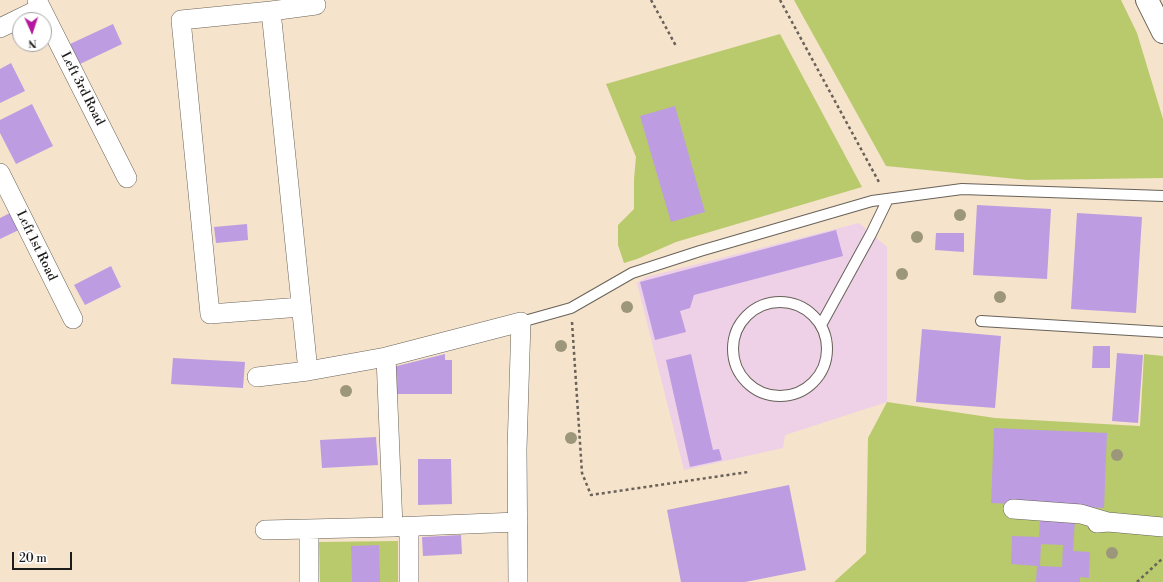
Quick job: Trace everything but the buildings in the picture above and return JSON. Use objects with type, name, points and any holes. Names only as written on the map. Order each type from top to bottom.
[{"type":"main road","points":[[1147,0],[1163,32]]},
{"type":"street","points":[[0,28],[39,4]]},
{"type":"street","name":"Left 3rd Road","points":[[39,4],[127,178]]},
{"type":"street","points":[[300,307],[210,314],[181,20],[316,5]]},
{"type":"street","points":[[272,11],[300,307],[308,371]]},
{"type":"street","name":"Left 1st Road","points":[[0,173],[73,319]]},
{"type":"street","points":[[257,377],[308,371],[386,357],[521,322],[517,449],[518,582]]},
{"type":"street","points":[[386,357],[401,527],[409,582]]},
{"type":"street","points":[[1013,509],[1081,514],[1108,522]]},
{"type":"street","points":[[265,530],[401,527],[518,522]]},
{"type":"street","points":[[1085,525],[1108,522],[1163,526]]},
{"type":"street","points":[[309,529],[310,582]]},
{"type":"lane","points":[[521,322],[572,308],[632,273],[700,250],[872,201],[962,189],[1163,196]]},
{"type":"lane","points":[[821,325],[871,234],[888,199]]},
{"type":"lane","points":[[773,302],[788,302],[802,307],[814,316],[821,325],[827,342],[827,357],[822,371],[813,383],[801,392],[785,396],[769,395],[754,389],[742,377],[735,363],[732,347],[736,331],[745,317],[758,307],[773,302]]},
{"type":"lane","points":[[980,321],[1163,332]]},
{"type":"path","points":[[651,0],[676,46]]},
{"type":"path","points":[[780,0],[888,199]]},
{"type":"path","points":[[572,308],[582,472],[591,495],[748,472]]},
{"type":"path","points":[[1137,582],[1163,558]]},
{"type":"shaded area","points":[[859,223],[887,247],[887,402],[785,435],[783,448],[684,470],[637,283],[646,277]]},
{"type":"green space","points":[[794,0],[1121,0],[1137,33],[1163,119],[1163,178],[1027,180],[886,166]]},
{"type":"green space","points":[[780,34],[862,187],[676,242],[624,263],[618,245],[618,225],[634,209],[636,157],[606,84]]},
{"type":"green space","points":[[1144,354],[1163,356],[1163,582],[834,582],[866,553],[868,438],[887,402],[995,418],[1140,426]]},
{"type":"green space","points":[[398,541],[398,582],[320,582],[319,542]]}]
